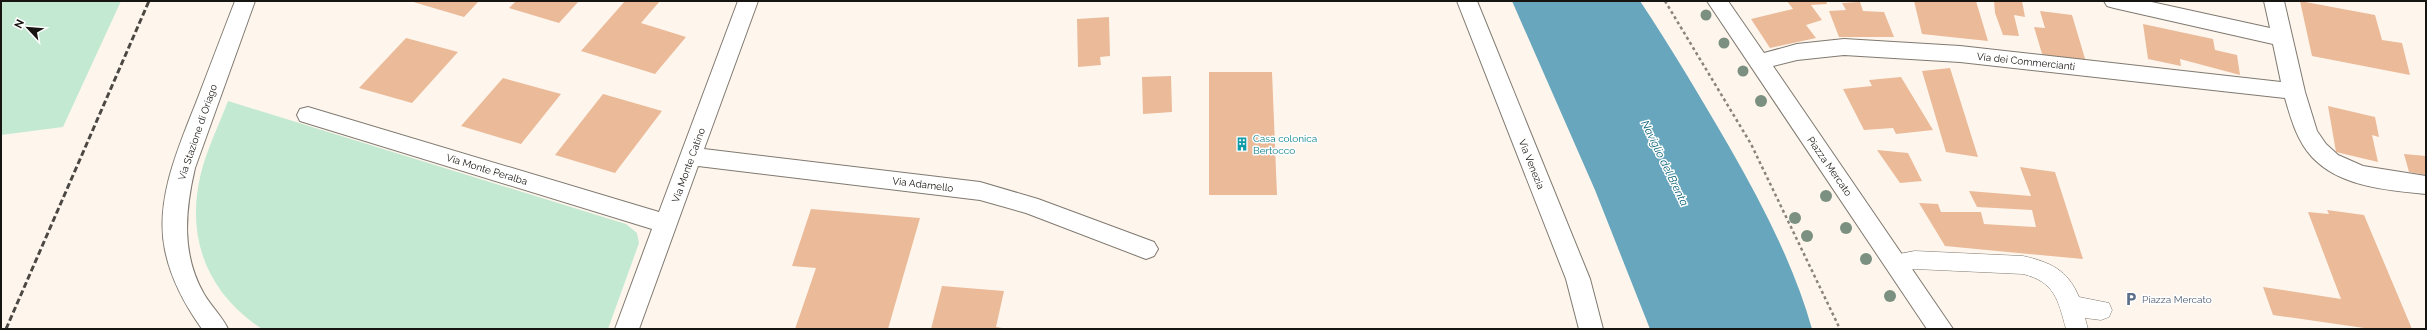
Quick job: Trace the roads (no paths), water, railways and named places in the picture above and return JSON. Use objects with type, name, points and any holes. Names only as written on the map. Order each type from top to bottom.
[{"type":"street","name":"Via Stazione di Oriago","points":[[216,329],[196,304],[184,277],[176,248],[174,218],[178,188],[186,157],[245,1]]},
{"type":"street","name":"Via Monte Catino","points":[[627,329],[748,1]]},
{"type":"street","name":"Via Venezia","points":[[1467,1],[1578,279],[1591,329]]},
{"type":"street","name":"Piazza Mercato","points":[[1717,1],[1897,263],[1940,329]]},
{"type":"street","points":[[2114,1],[2282,38]]},
{"type":"street","points":[[2274,1],[2294,92],[2309,136],[2324,155],[2338,164],[2368,178],[2426,185]]},
{"type":"street","name":"Via dei Commercianti","points":[[1759,62],[1820,48],[1881,49],[1960,54],[2249,84],[2294,92]]},
{"type":"street","name":"Via Monte Peralba","points":[[308,115],[666,224]]},
{"type":"street","name":"Via Adamello","points":[[691,156],[980,191],[1030,205],[1146,249]]},
{"type":"lane","points":[[1897,263],[1915,260],[2023,265],[2038,268],[2059,280],[2071,306],[2077,329]]},
{"type":"lane","points":[[2071,306],[2101,310]]},
{"type":"water","name":"Naviglio del Brenta","points":[[1512,1],[1640,1],[1697,92],[1766,214],[1787,259],[1805,305],[1812,329],[1650,329],[1595,190]]},
{"type":"railway","points":[[6,329],[149,1]]},
{"type":"place","name":"Casa colonica Bertocco","points":[[1242,144]]},
{"type":"place","name":"Piazza Mercato","points":[[2131,299]]}]
